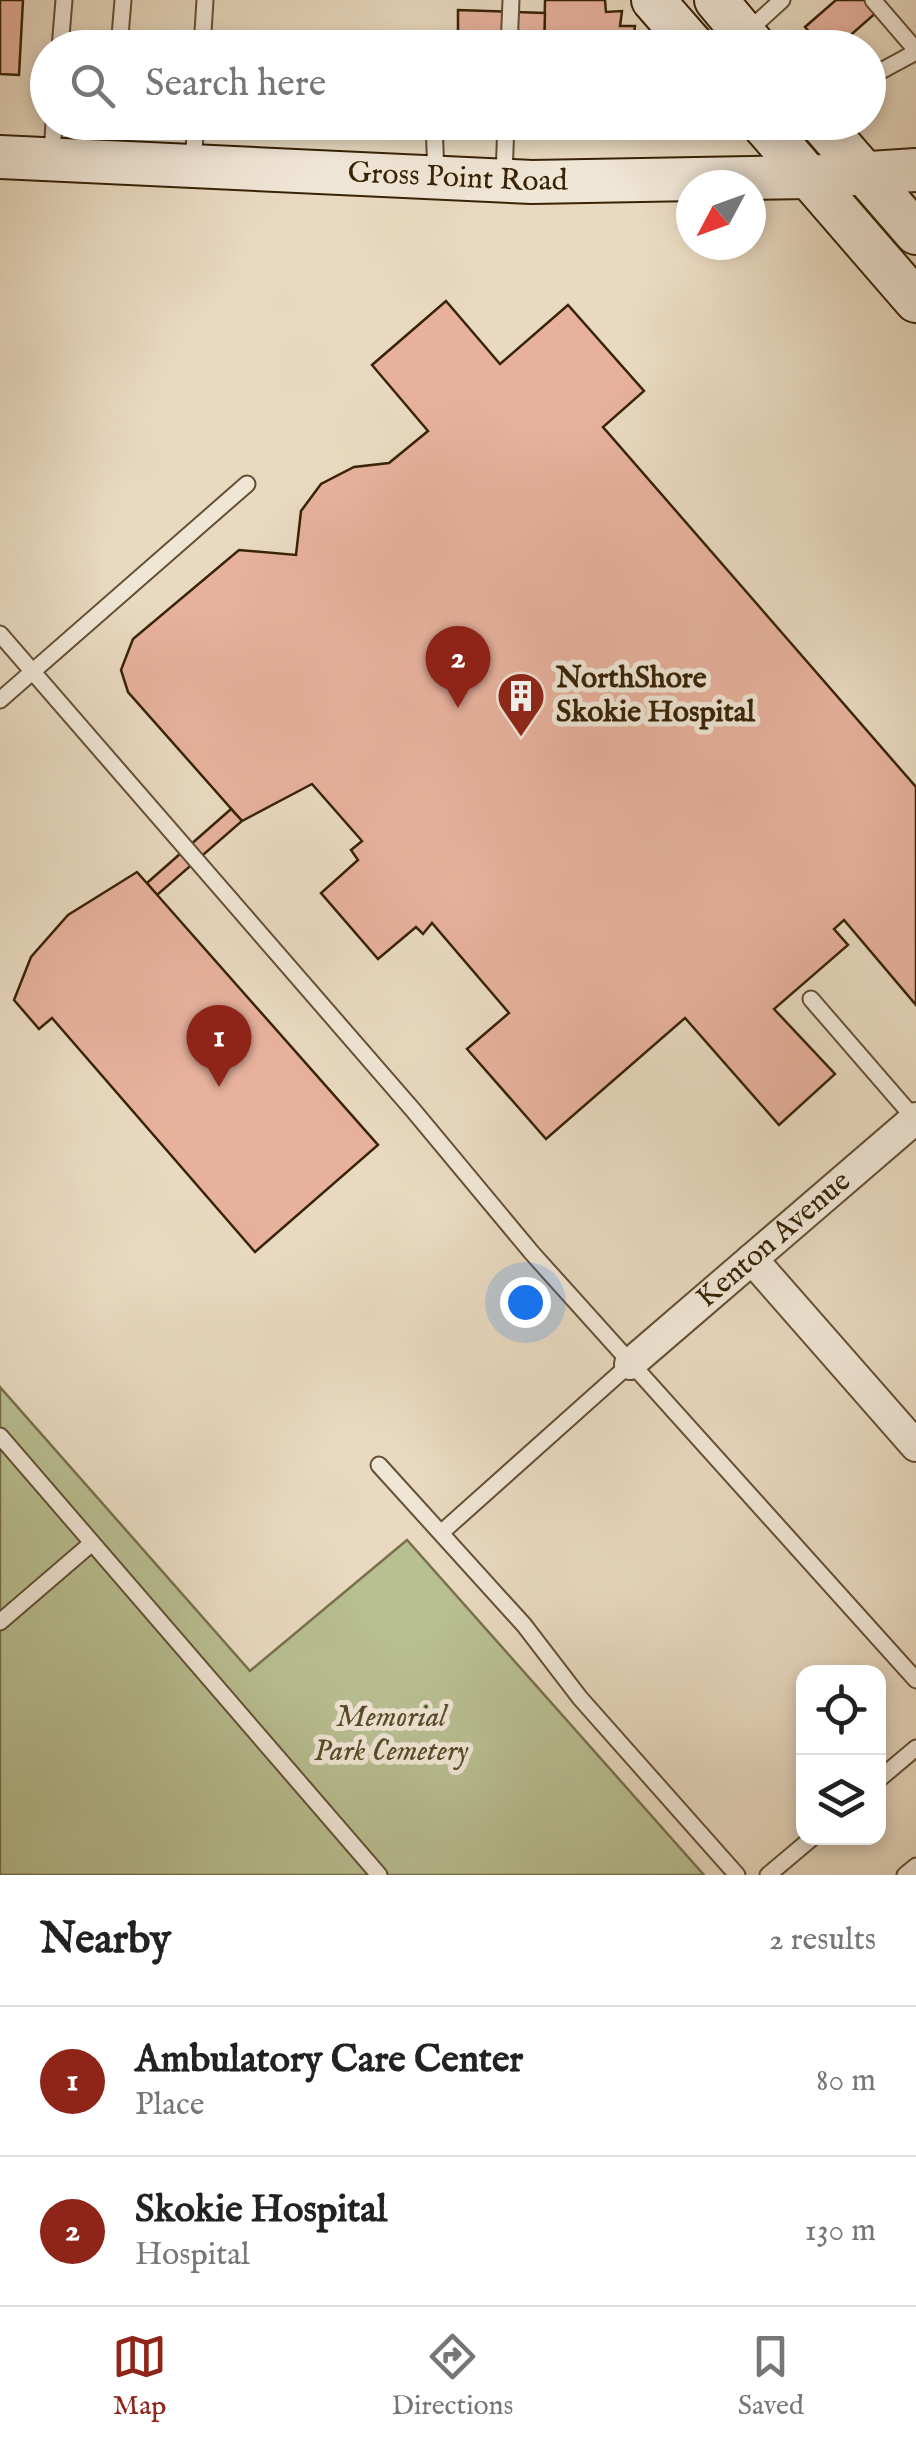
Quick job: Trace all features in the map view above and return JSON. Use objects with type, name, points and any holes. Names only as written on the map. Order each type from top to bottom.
[{"type":"main road","points":[[653,0],[679,30]]},
{"type":"main road","points":[[716,0],[742,30]]},
{"type":"main road","points":[[776,140],[916,300]]},
{"type":"main road","points":[[835,140],[916,233]]},
{"type":"main road","name":"Gross Point Road","points":[[0,157],[53,141],[193,167],[504,181],[808,177],[916,170]]},
{"type":"street","name":"Kenton Avenue","points":[[630,1364],[915,1118]]},
{"type":"street","points":[[752,1260],[916,1446]]},
{"type":"lane","points":[[62,30],[64,0]]},
{"type":"lane","points":[[120,30],[122,0]]},
{"type":"lane","points":[[203,30],[205,0]]},
{"type":"lane","points":[[510,30],[511,0]]},
{"type":"lane","points":[[758,30],[782,0]]},
{"type":"lane","points":[[872,0],[916,51],[886,68]]},
{"type":"lane","points":[[193,167],[195,140]]},
{"type":"lane","points":[[435,140],[436,178]]},
{"type":"lane","points":[[504,181],[505,140]]},
{"type":"lane","points":[[0,700],[247,484]]},
{"type":"lane","points":[[0,634],[630,1364],[916,1680]]},
{"type":"lane","points":[[812,999],[915,1118]]},
{"type":"lane","points":[[442,1532],[630,1364]]},
{"type":"lane","points":[[0,1436],[379,1875]]},
{"type":"lane","points":[[378,1465],[524,1625],[580,1698],[737,1875]]},
{"type":"lane","points":[[0,1622],[92,1543]]},
{"type":"lane","points":[[886,1773],[916,1748]]},
{"type":"lane","points":[[768,1875],[804,1845]]},
{"type":"lane","points":[[905,1875],[916,1866]]},
{"type":"green space","name":"Memorial Park Cemetery","points":[[0,1387],[250,1671],[407,1540],[704,1875],[0,1875]]},
{"type":"building","points":[[0,0],[23,0],[19,75],[0,74]]},
{"type":"building","points":[[545,0],[605,0],[606,12],[622,11],[620,26],[635,26],[635,30],[544,30]]},
{"type":"building","points":[[836,0],[868,0],[878,11],[856,30],[805,27]]},
{"type":"building","points":[[458,10],[545,13],[545,30],[458,30]]},
{"type":"building","name":"NorthShore Skokie Hospital","points":[[446,301],[500,364],[568,305],[644,391],[603,427],[916,787],[916,1005],[844,920],[834,929],[848,945],[774,1009],[835,1074],[779,1125],[685,1018],[546,1139],[467,1049],[509,1013],[432,923],[423,934],[416,927],[378,959],[321,893],[358,860],[351,850],[362,841],[312,784],[242,821],[128,692],[121,670],[133,639],[239,550],[296,555],[301,511],[321,484],[354,467],[389,463],[428,431],[372,365]]},
{"type":"building","points":[[231,809],[242,821],[157,895],[147,883]]},
{"type":"building","points":[[137,872],[378,1145],[255,1252],[52,1018],[39,1029],[14,1000],[31,957],[68,915]]},
{"type":"place","name":"Skokie Hospital","points":[[458,708]]},
{"type":"place","name":"NorthShore Skokie Hospital","points":[[521,738]]},
{"type":"place","name":"Ambulatory Care Center","points":[[219,1087]]}]
